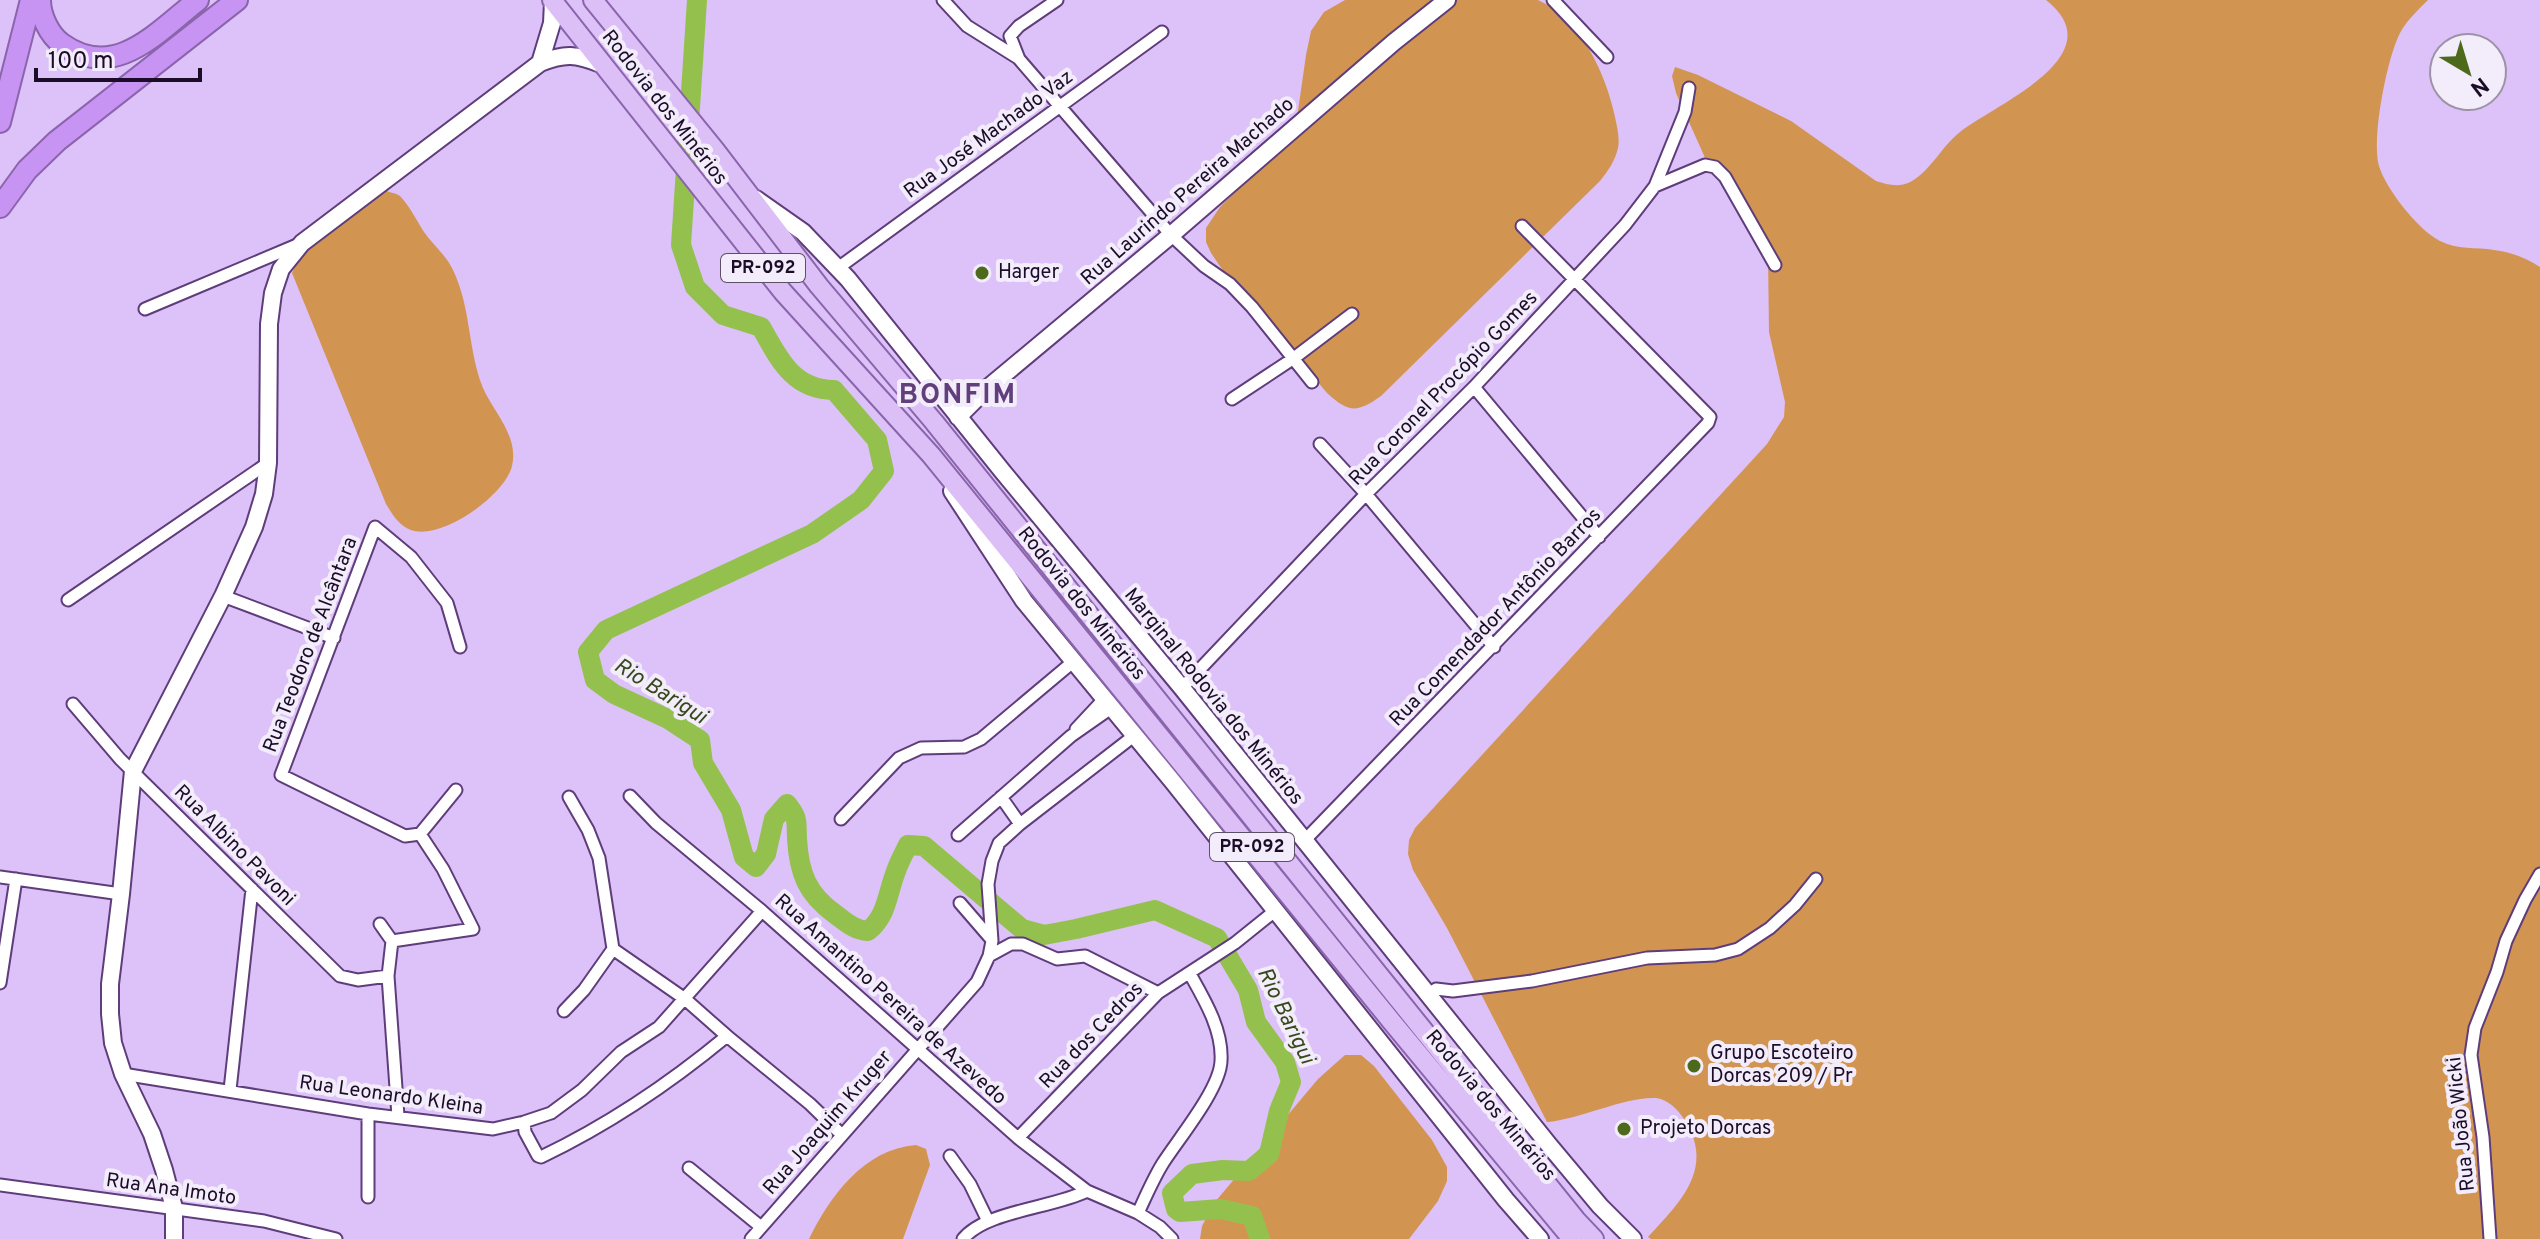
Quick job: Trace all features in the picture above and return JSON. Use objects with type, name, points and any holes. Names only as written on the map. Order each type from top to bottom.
[{"type":"highway","points":[[0,122],[31,0]]},
{"type":"highway","points":[[40,0],[47,26],[57,41],[76,54],[112,59],[132,51],[198,0]]},
{"type":"highway","points":[[0,207],[27,170],[57,141],[237,0]]},
{"type":"main road","name":"Rodovia dos Minérios","points":[[593,0],[715,150],[819,286],[944,434],[1594,1239]]},
{"type":"main road","name":"Rua Laurindo Pereira Machado","points":[[958,417],[983,392],[1171,235],[1358,72],[1447,0]]},
{"type":"main road","name":"Rodovia dos Minérios","points":[[552,1],[783,292],[931,455],[1572,1239]]},
{"type":"main road","points":[[540,63],[548,43],[552,1]]},
{"type":"main road","points":[[174,1239],[174,1208],[152,1134],[123,1074],[113,1043],[110,1014],[110,984],[133,771],[223,596],[254,527],[264,494],[268,463],[269,324],[273,293],[281,269],[302,243],[540,63],[560,56],[581,56],[601,64]]},
{"type":"main road","name":"Marginal Rodovia dos Minérios","points":[[750,195],[803,232],[838,268],[1182,688],[1427,995],[1592,1196],[1633,1239]]},
{"type":"main road","points":[[931,455],[1024,601],[1540,1239]]},
{"type":"street","points":[[943,0],[967,26],[1019,59],[1171,235],[1204,266],[1230,284],[1312,382]]},
{"type":"street","points":[[1019,59],[1010,36],[1019,26],[1057,0]]},
{"type":"street","points":[[1553,0],[1607,57]]},
{"type":"street","name":"Rua José Machado Vaz","points":[[838,268],[1162,32]]},
{"type":"street","name":"Rua Coronel Procópio Gomes","points":[[1182,688],[1366,494],[1474,387],[1625,225],[1655,186],[1685,112],[1689,88]]},
{"type":"street","points":[[1655,186],[1705,165],[1715,167],[1725,177],[1775,265]]},
{"type":"street","points":[[1522,226],[1575,280]]},
{"type":"street","points":[[145,309],[302,243]]},
{"type":"street","name":"Rua Comendador Antônio Barros","points":[[1304,841],[1708,423],[1710,417],[1575,280]]},
{"type":"street","points":[[1232,399],[1352,314]]},
{"type":"street","points":[[1474,387],[1599,537]]},
{"type":"street","points":[[1320,444],[1494,647]]},
{"type":"street","points":[[68,600],[268,463]]},
{"type":"street","name":"Rua Teodoro de Alcântara","points":[[420,834],[405,836],[281,775],[375,527],[411,557],[447,603],[460,647]]},
{"type":"street","points":[[223,596],[334,638]]},
{"type":"street","points":[[841,819],[899,758],[921,748],[964,747],[981,739],[1074,661]]},
{"type":"street","name":"Rua Albino Pavoni","points":[[73,704],[133,771],[340,976],[358,980],[388,976]]},
{"type":"street","points":[[958,835],[1108,704]]},
{"type":"street","name":"Rua Joaquim Kruger","points":[[751,1239],[977,982],[992,941],[988,884],[999,843],[1135,735]]},
{"type":"street","points":[[392,941],[473,929],[431,848],[420,834],[456,790]]},
{"type":"street","name":"Rua Amantino Pereira de Azevedo","points":[[630,796],[656,823],[762,911],[1018,1138],[1087,1191],[1138,1213],[1172,1239]]},
{"type":"street","points":[[564,1011],[584,990],[613,949],[599,858],[588,830],[569,797]]},
{"type":"street","points":[[1001,797],[1020,824]]},
{"type":"street","name":"Rua João Wicki","points":[[2490,1239],[2483,1137],[2471,1055],[2475,1028],[2506,941],[2540,874]]},
{"type":"street","points":[[0,877],[121,894]]},
{"type":"street","points":[[0,983],[16,879]]},
{"type":"street","points":[[1427,995],[1436,989],[1453,991],[1532,981],[1647,958],[1715,955],[1738,949],[1770,928],[1795,905],[1816,879]]},
{"type":"street","points":[[230,1090],[252,889]]},
{"type":"street","points":[[960,903],[992,941]]},
{"type":"street","name":"Rua dos Cedros","points":[[1018,1138],[1158,993],[1235,943],[1276,910]]},
{"type":"street","name":"Rua Leonardo Kleina","points":[[123,1074],[368,1114],[493,1129],[524,1122],[551,1113],[582,1090],[621,1052],[659,1027],[762,911]]},
{"type":"street","points":[[380,924],[392,941],[388,976],[398,1116]]},
{"type":"street","points":[[989,956],[1011,944],[1023,944],[1057,959],[1085,956],[1158,993]]},
{"type":"street","points":[[613,949],[685,999],[810,1104],[842,1135]]},
{"type":"street","points":[[1138,1213],[1162,1166],[1220,1071],[1221,1050],[1215,1026],[1190,974]]},
{"type":"street","points":[[524,1122],[525,1132],[541,1157],[589,1134],[639,1102],[691,1066],[727,1036]]},
{"type":"street","points":[[368,1114],[368,1197]]},
{"type":"street","points":[[950,1156],[970,1184],[988,1221]]},
{"type":"street","points":[[689,1168],[761,1227]]},
{"type":"street","name":"Rua Ana Imoto","points":[[0,1185],[264,1221],[336,1239]]},
{"type":"street","points":[[963,1239],[969,1231],[988,1221],[1073,1198],[1087,1191]]},
{"type":"shaded area","points":[[1345,0],[1538,0],[1567,20],[1589,50],[1611,100],[1619,140],[1613,162],[1600,181],[1381,396],[1359,408],[1347,407],[1327,393],[1224,272],[1206,242],[1206,228],[1220,207],[1295,132],[1311,31],[1324,12]]},
{"type":"shaded area","points":[[2046,0],[2428,0],[2403,28],[2390,61],[2377,137],[2379,166],[2396,197],[2431,236],[2460,247],[2506,252],[2540,267],[2540,1239],[1651,1239],[1648,1237],[1682,1197],[1695,1169],[1693,1137],[1684,1119],[1665,1101],[1644,1098],[1547,1122],[1447,928],[1413,870],[1408,854],[1409,840],[1415,828],[1767,444],[1784,417],[1785,402],[1769,332],[1768,255],[1764,237],[1706,160],[1676,93],[1672,76],[1675,67],[1698,75],[1791,121],[1876,181],[1903,185],[1925,171],[1960,132],[2043,76],[2059,59],[2067,40],[2064,20]]},
{"type":"shaded area","points":[[383,190],[398,195],[410,208],[453,270],[463,299],[478,374],[512,445],[512,466],[507,478],[485,502],[454,522],[423,532],[403,525],[386,504],[292,273],[311,242]]},
{"type":"shaded area","points":[[1345,1055],[1361,1055],[1374,1066],[1432,1140],[1447,1167],[1447,1181],[1438,1201],[1409,1239],[1200,1239],[1202,1226],[1215,1202],[1318,1079]]},
{"type":"shaded area","points":[[916,1145],[926,1149],[930,1165],[903,1239],[809,1239],[827,1207],[851,1177],[880,1155]]},
{"type":"waterway","name":"Rio Barigui","points":[[697,0],[681,245],[695,287],[723,315],[761,327],[781,361],[798,379],[820,389],[834,390],[877,440],[884,471],[861,500],[812,534],[606,630],[588,652],[595,680],[614,694],[668,719],[700,740],[703,763],[731,810],[744,857],[756,867],[766,854],[774,819],[787,804],[797,824],[800,862],[806,882],[825,906],[858,929],[868,931],[879,919],[908,845],[924,846],[1022,929],[1044,935],[1155,910],[1217,938],[1248,990],[1256,1022],[1285,1062],[1291,1082],[1279,1111],[1269,1154],[1249,1171],[1192,1174],[1172,1193],[1176,1209],[1180,1212],[1221,1209],[1252,1216],[1260,1239]]},
{"type":"place","name":"Harger","points":[[982,273]]},
{"type":"place","name":"Grupo Escoteiro Dorcas 209 / Pr","points":[[1694,1066]]},
{"type":"place","name":"Projeto Dorcas","points":[[1624,1129]]},
{"type":"district","name":"BONFIM","points":[[958,396]]}]
